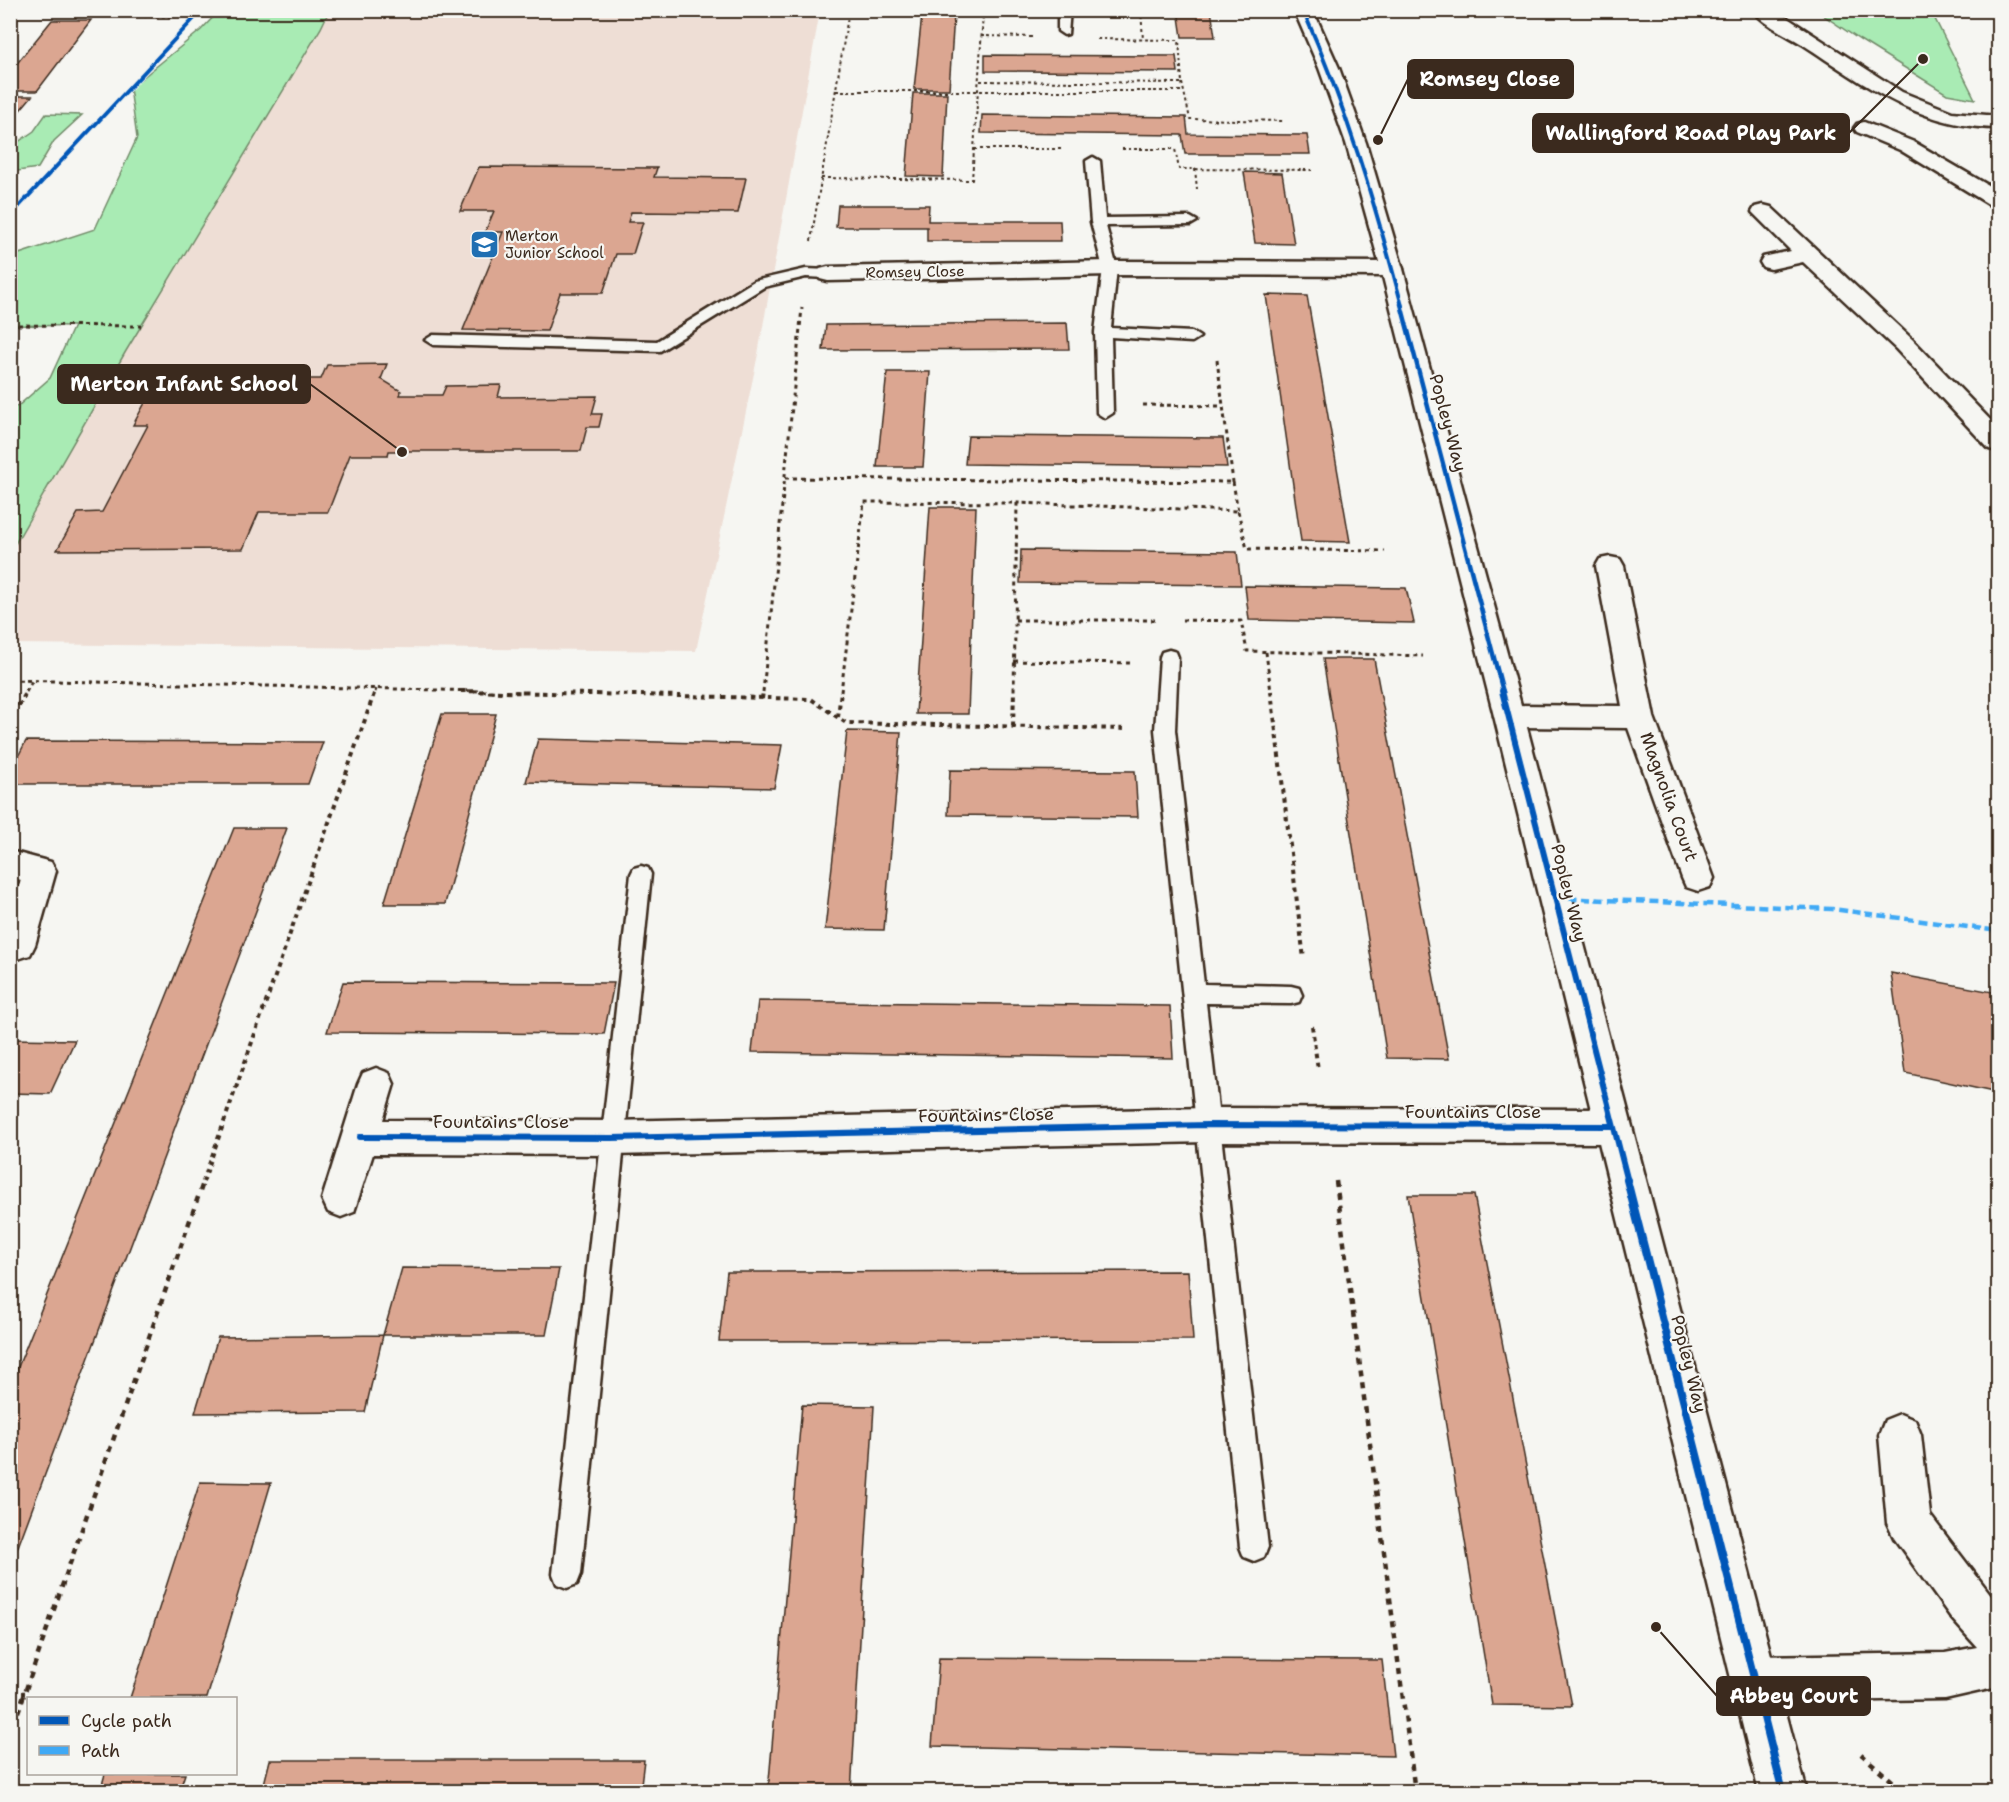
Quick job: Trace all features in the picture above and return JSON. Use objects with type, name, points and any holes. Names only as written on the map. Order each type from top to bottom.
[{"type":"street","name":"Popley Way","points":[[1303,10],[1329,68],[1356,143],[1392,269],[1509,716],[1783,1791]]},
{"type":"street","points":[[1762,10],[1895,96],[1927,132],[1998,200]]},
{"type":"street","points":[[1864,128],[1927,132],[1972,122],[1998,122]]},
{"type":"street","points":[[1763,212],[1904,344],[1998,443]]},
{"type":"street","points":[[1771,262],[1807,254]]},
{"type":"street","name":"Romsey Close","points":[[817,273],[1110,268],[1392,269]]},
{"type":"street","name":"Magnolia Court","points":[[1610,566],[1639,717],[1698,878]]},
{"type":"street","name":"Magnolia Court","points":[[1509,716],[1639,717]]},
{"type":"street","points":[[10,864],[40,871],[18,945]]},
{"type":"street","points":[[341,1199],[376,1084]]},
{"type":"street","name":"Fountains Close","points":[[360,1137],[612,1138],[1207,1125],[1613,1126]]},
{"type":"street","points":[[1900,1435],[1909,1523],[1968,1603],[1998,1637]]},
{"type":"street","points":[[1754,1679],[1945,1676],[1998,1665]]},
{"type":"lane","points":[[1064,10],[1064,31]]},
{"type":"lane","points":[[1093,161],[1098,222],[1110,268],[1103,332],[1105,409]]},
{"type":"lane","points":[[1098,222],[1190,221]]},
{"type":"lane","points":[[433,340],[660,346],[759,284],[817,273]]},
{"type":"lane","points":[[1103,332],[1192,337]]},
{"type":"lane","points":[[1169,660],[1166,730],[1254,1547]]},
{"type":"lane","points":[[567,1574],[641,874]]},
{"type":"lane","points":[[1195,993],[1291,995]]},
{"type":"path","points":[[119,10],[115,16],[196,17]]},
{"type":"path","points":[[189,25],[202,10]]},
{"type":"path","points":[[762,699],[785,477],[817,273],[821,178],[849,10]]},
{"type":"path","points":[[821,178],[972,180],[983,14],[881,10]]},
{"type":"path","points":[[1140,10],[1143,40]]},
{"type":"path","points":[[981,36],[1039,38]]},
{"type":"path","points":[[1096,39],[1179,40],[1183,91],[1190,119],[1284,121]]},
{"type":"path","points":[[980,81],[1182,82]]},
{"type":"path","points":[[836,91],[1183,91]]},
{"type":"path","points":[[974,149],[1069,149]]},
{"type":"path","points":[[1116,149],[1175,149],[1179,169],[1312,170]]},
{"type":"path","points":[[10,325],[141,326]]},
{"type":"path","points":[[1217,358],[1233,482],[1247,549],[1385,550]]},
{"type":"path","points":[[1105,409],[1223,406]]},
{"type":"path","points":[[785,477],[1233,482]]},
{"type":"path","points":[[838,718],[864,502],[1017,503],[1238,511]]},
{"type":"path","points":[[1013,726],[1017,503]]},
{"type":"path","points":[[1015,620],[1169,620]]},
{"type":"path","points":[[1181,620],[1241,621],[1247,651],[1423,656]]},
{"type":"path","points":[[1266,652],[1305,965]]},
{"type":"path","points":[[1014,661],[1169,660]]},
{"type":"path","points":[[10,680],[811,699],[846,723],[1166,730]]},
{"type":"path","points":[[10,722],[32,681]]},
{"type":"path","points":[[10,1735],[376,689]]},
{"type":"path","points":[[1312,1023],[1318,1070]]},
{"type":"path","points":[[1336,1181],[1415,1791]]},
{"type":"path","points":[[10,1693],[25,1694]]},
{"type":"path","points":[[1861,1754],[1905,1791]]},
{"type":"shaded area","points":[[329,11],[820,11],[758,354],[696,651],[11,644],[11,551],[126,351],[321,28]]},
{"type":"green space","points":[[219,11],[329,11],[321,28],[126,351],[11,551],[11,408],[18,406],[50,378],[74,326],[11,325],[11,261],[16,255],[95,229],[137,138],[130,88],[201,30]]},
{"type":"green space","points":[[1817,11],[1931,11],[1975,99],[1947,94]]},
{"type":"green space","points":[[46,114],[82,115],[54,141],[38,168],[11,172],[11,147],[34,131]]},
{"type":"building","points":[[145,10],[188,10],[186,13],[143,13]]},
{"type":"building","points":[[1178,10],[1211,10],[1215,37],[1182,37]]},
{"type":"building","points":[[922,15],[954,15],[949,89],[914,89]]},
{"type":"building","points":[[52,20],[91,20],[37,91],[10,91],[10,72]]},
{"type":"building","points":[[985,55],[1176,56],[1178,72],[985,71]]},
{"type":"building","points":[[913,93],[947,93],[943,177],[906,176]]},
{"type":"building","points":[[10,96],[32,96],[10,122]]},
{"type":"building","points":[[982,115],[1186,117],[1188,134],[1307,135],[1310,154],[1185,154],[1182,135],[981,133]]},
{"type":"building","name":"Merton Junior School","points":[[479,167],[657,168],[654,177],[746,178],[738,213],[631,212],[628,222],[643,222],[633,254],[616,254],[603,293],[560,293],[547,331],[463,330],[503,232],[485,232],[494,211],[460,211]]},
{"type":"building","points":[[1244,172],[1282,173],[1294,244],[1255,243]]},
{"type":"building","points":[[838,205],[929,205],[928,221],[1060,221],[1061,241],[927,241],[927,227],[836,227]]},
{"type":"building","points":[[1266,295],[1307,296],[1350,542],[1301,541]]},
{"type":"building","points":[[1067,323],[1069,349],[823,350],[826,325]]},
{"type":"building","points":[[387,364],[381,379],[401,391],[400,395],[442,395],[446,386],[501,385],[498,397],[597,396],[592,414],[602,414],[599,427],[587,427],[581,451],[389,451],[388,455],[350,455],[328,512],[259,512],[243,549],[57,550],[78,513],[102,512],[148,425],[133,425],[152,390],[294,389],[299,379],[321,379],[327,365]]},
{"type":"building","points":[[887,372],[930,372],[923,467],[877,467]]},
{"type":"building","points":[[968,436],[1223,438],[1227,467],[965,464]]},
{"type":"building","points":[[930,507],[976,507],[968,714],[916,714]]},
{"type":"building","points":[[1021,550],[1237,552],[1241,585],[1020,583]]},
{"type":"building","points":[[1245,586],[1406,588],[1414,623],[1249,620]]},
{"type":"building","points":[[1323,659],[1374,659],[1449,1059],[1387,1058]]},
{"type":"building","points":[[442,714],[496,714],[445,904],[384,904]]},
{"type":"building","points":[[847,731],[901,732],[884,930],[825,929]]},
{"type":"building","points":[[538,739],[782,745],[774,788],[526,782]]},
{"type":"building","points":[[26,741],[323,742],[308,784],[10,784],[10,772]]},
{"type":"building","points":[[950,770],[1135,771],[1138,817],[948,815]]},
{"type":"building","points":[[234,828],[287,828],[10,1568],[10,1387]]},
{"type":"building","points":[[1891,973],[1998,993],[1998,1093],[1905,1073]]},
{"type":"building","points":[[343,982],[614,983],[604,1034],[327,1032]]},
{"type":"building","points":[[758,1001],[1170,1006],[1173,1058],[752,1052]]},
{"type":"building","points":[[10,1039],[75,1040],[50,1094],[10,1093]]},
{"type":"building","points":[[1408,1195],[1474,1195],[1572,1706],[1492,1705]]},
{"type":"building","points":[[402,1268],[559,1269],[546,1335],[383,1335]]},
{"type":"building","points":[[1188,1271],[1193,1340],[719,1341],[727,1272]]},
{"type":"building","points":[[383,1335],[365,1412],[195,1413],[218,1337]]},
{"type":"building","points":[[802,1405],[874,1406],[851,1792],[768,1792]]},
{"type":"building","points":[[200,1482],[271,1483],[207,1697],[130,1697]]},
{"type":"building","points":[[939,1658],[1382,1660],[1393,1756],[932,1746]]},
{"type":"building","points":[[270,1760],[644,1760],[640,1792],[262,1792]]},
{"type":"building","points":[[105,1775],[185,1775],[179,1792],[100,1792]]},
{"type":"marked path","points":[[1555,898],[1832,909],[1998,931]]},
{"type":"cycle path","points":[[10,216],[202,10]]},
{"type":"cycle path","points":[[1303,10],[1329,68],[1356,143],[1392,269],[1509,716],[1783,1792]]},
{"type":"cycle path","points":[[360,1137],[612,1138],[1207,1125],[1613,1126]]},
{"type":"place","name":"Wallingford Road Play Park","points":[[1923,59]]},
{"type":"place","name":"Romsey Close","points":[[1378,140]]},
{"type":"place","name":"Merton Junior School","points":[[484,245]]},
{"type":"place","name":"Merton Infant School","points":[[402,452]]},
{"type":"place","name":"Abbey Court","points":[[1656,1627]]}]
